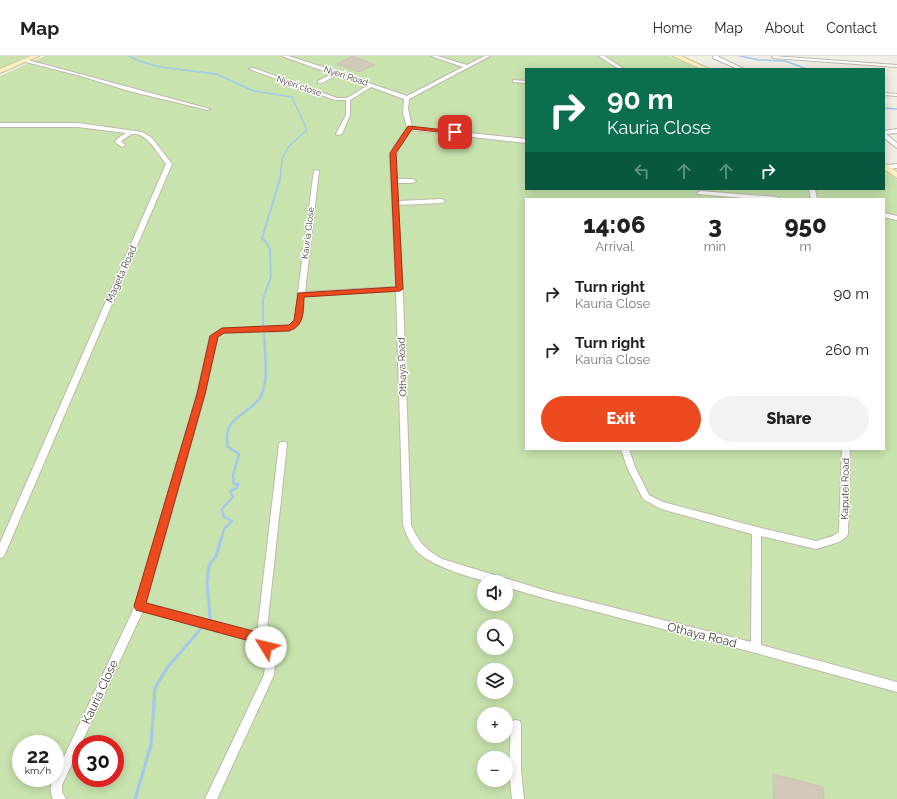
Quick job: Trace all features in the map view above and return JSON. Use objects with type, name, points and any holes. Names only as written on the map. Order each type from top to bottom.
[{"type":"main road","points":[[0,71],[36,56]]},
{"type":"main road","points":[[676,56],[704,68]]},
{"type":"main road","points":[[885,166],[897,176]]},
{"type":"street","name":"Nyeri Road","points":[[284,56],[338,73],[407,98]]},
{"type":"street","points":[[433,56],[467,66]]},
{"type":"street","points":[[488,56],[407,98],[404,105],[410,128],[525,141]]},
{"type":"street","points":[[601,56],[620,68]]},
{"type":"street","points":[[715,57],[740,68]]},
{"type":"street","points":[[774,57],[897,66]]},
{"type":"street","points":[[24,60],[83,75],[131,90],[208,108]]},
{"type":"street","name":"Nyeri close","points":[[251,69],[337,98],[348,99]]},
{"type":"street","points":[[320,82],[338,73]]},
{"type":"street","points":[[515,81],[525,82]]},
{"type":"street","points":[[339,134],[348,115],[348,99],[372,85]]},
{"type":"street","points":[[885,94],[897,95]]},
{"type":"street","name":"Mageta Road","points":[[0,125],[78,124],[142,134],[150,139],[169,164],[0,554]]},
{"type":"street","name":"Othaya Road","points":[[410,128],[393,153],[400,289],[407,525],[411,537],[419,548],[429,557],[450,566],[479,575]]},
{"type":"street","points":[[885,134],[897,131]]},
{"type":"street","points":[[122,145],[118,142],[119,140],[132,132]]},
{"type":"street","points":[[885,135],[897,146]]},
{"type":"street","points":[[885,166],[897,166]]},
{"type":"street","name":"Kauria Close","points":[[60,799],[56,796],[55,790],[57,784],[140,606],[201,394],[214,336],[222,331],[288,329],[298,321],[300,294],[316,171]]},
{"type":"street","points":[[394,181],[413,181]]},
{"type":"street","points":[[700,194],[762,198]]},
{"type":"street","points":[[395,203],[442,201]]},
{"type":"street","points":[[885,215],[897,218]]},
{"type":"street","points":[[300,294],[400,289]]},
{"type":"street","points":[[211,799],[269,674],[270,655],[261,639],[283,444]]},
{"type":"street","name":"Kaputei Road","points":[[625,450],[631,468],[646,497],[661,505],[816,545],[836,540],[843,534],[846,450]]},
{"type":"street","points":[[756,648],[757,531]]},
{"type":"street","name":"Othaya Road","points":[[513,585],[756,648],[897,687]]},
{"type":"street","points":[[140,606],[261,639]]},
{"type":"street","points":[[516,725],[515,771],[518,799]]},
{"type":"green space","points":[[0,56],[28,56],[0,68]]},
{"type":"green space","points":[[45,56],[670,56],[696,68],[525,68],[525,190],[885,190],[885,170],[897,180],[897,799],[0,799],[0,76]]},
{"type":"building","points":[[353,56],[375,65],[358,72],[337,64]]},
{"type":"building","points":[[773,774],[823,787],[824,799],[774,799]]},
{"type":"waterway","points":[[129,56],[139,61],[160,67],[216,74],[254,91],[292,97],[307,130],[289,146],[282,159],[280,180]]},
{"type":"waterway","points":[[740,56],[759,60],[785,61],[804,68]]},
{"type":"waterway","points":[[885,108],[897,109]]},
{"type":"waterway","points":[[263,325],[263,299],[271,276],[270,250],[267,243],[262,238],[280,179]]},
{"type":"waterway","points":[[221,540],[224,529],[232,521],[224,517],[222,509],[233,497],[230,491],[237,488],[238,484],[234,484],[233,476],[239,454],[228,447],[227,436],[232,422],[256,403],[261,396],[266,375],[264,337]]},
{"type":"waterway","points":[[207,621],[210,619],[207,582],[209,566],[216,556],[221,539]]},
{"type":"waterway","points":[[135,799],[151,745],[155,688],[167,668],[204,625]]},
{"type":"route","points":[[266,647],[261,639],[140,606],[201,394],[214,336],[218,332],[222,331],[288,329],[295,325],[298,321],[300,294],[400,289],[393,153],[410,128],[455,132]]}]
